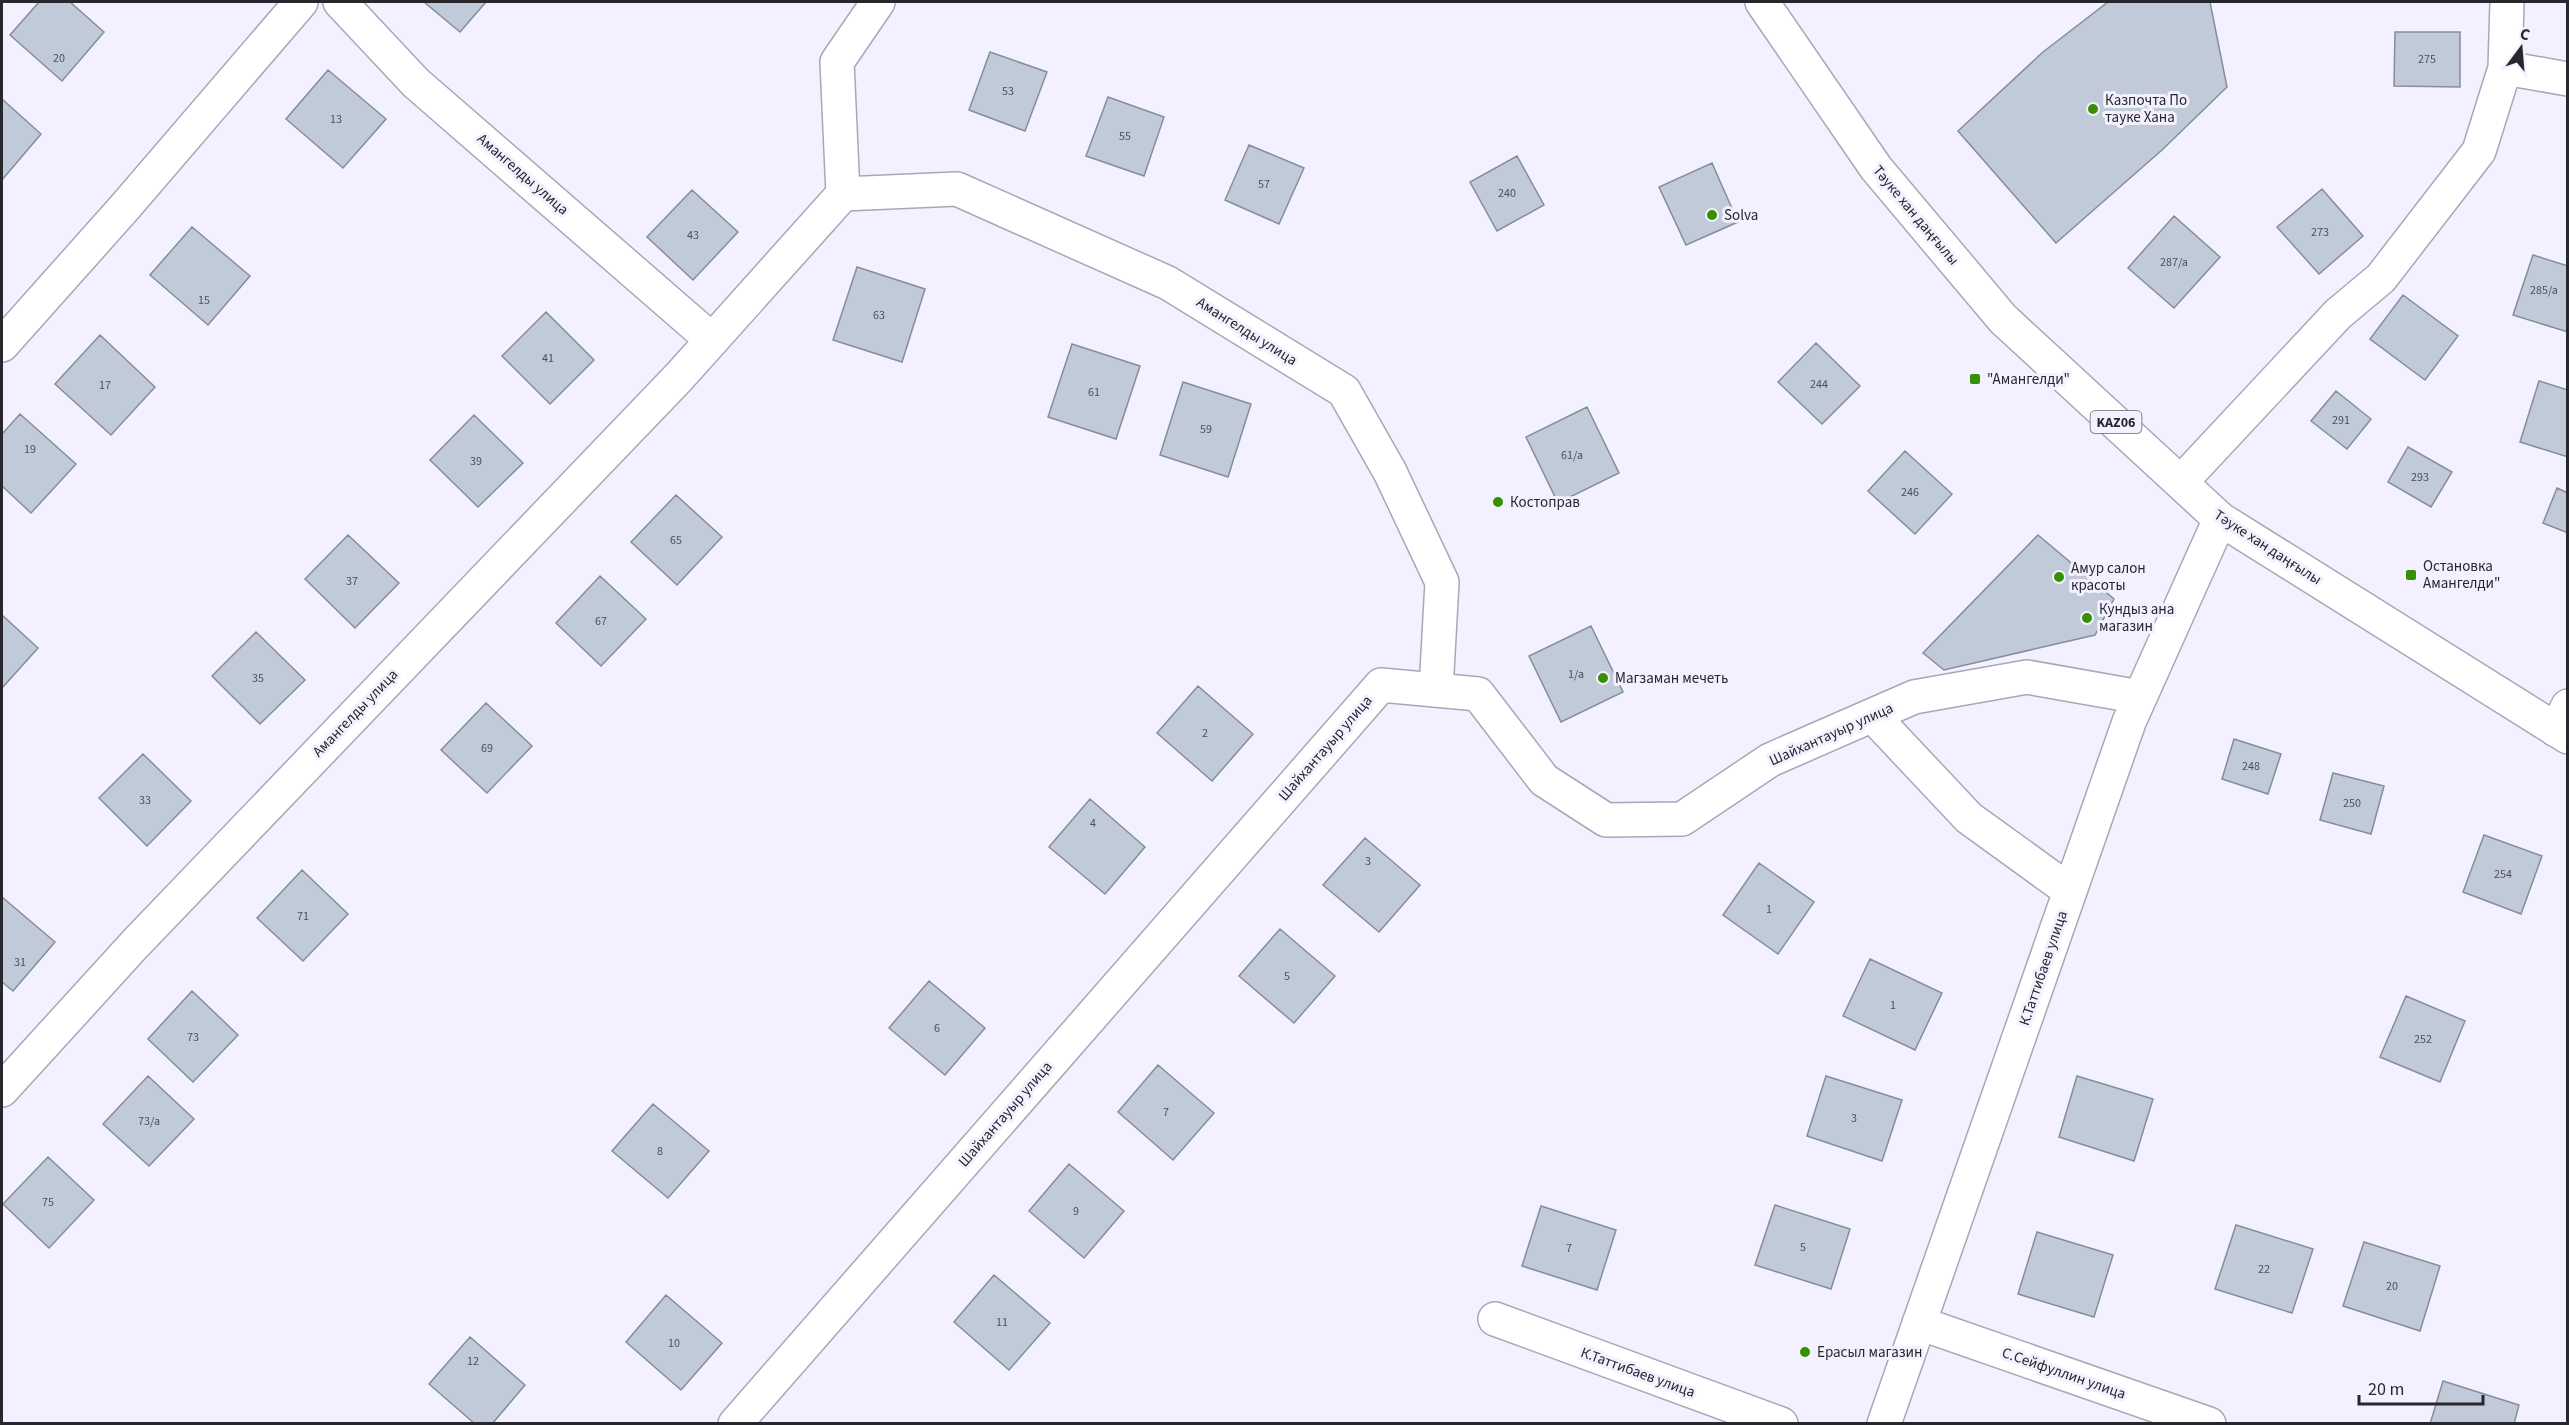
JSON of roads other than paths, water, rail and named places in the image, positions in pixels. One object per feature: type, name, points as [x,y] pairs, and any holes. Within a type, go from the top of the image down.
[{"type":"street","points":[[2,345],[125,207],[301,2]]},
{"type":"street","name":"Амангелды улица","points":[[340,2],[416,83],[712,340]]},
{"type":"street","points":[[843,194],[837,62],[878,2]]},
{"type":"street","name":"Тәуке хан даңғылы","points":[[1762,2],[1876,168],[2003,319],[2220,519],[2564,724]]},
{"type":"street","points":[[2181,482],[2338,314],[2381,278],[2416,236],[2479,151],[2505,68],[2507,2]]},
{"type":"street","points":[[2505,68],[2568,79]]},
{"type":"street","name":"Амангелды улица","points":[[2,1090],[152,927],[712,340],[843,194],[957,189],[1168,283],[1344,391],[1389,472],[1442,582],[1436,690]]},
{"type":"street","name":"К.Таттибаев улица","points":[[1884,1424],[2140,697],[2220,519]]},
{"type":"street","name":"Шайхантауыр улица","points":[[735,1424],[1381,685],[1478,694],[1544,780],[1606,820],[1682,819],[1770,760],[1914,697],[2027,677],[2140,697]]},
{"type":"street","points":[[1873,716],[1969,818],[2070,891]]},
{"type":"street","name":"К.Таттибаев улица","points":[[1495,1319],[1782,1424]]},
{"type":"street","name":"С.Сейфуллин улица","points":[[1919,1323],[2209,1424]]},
{"type":"place","name":"Казпочта По тауке Хана","points":[[2093,109]]},
{"type":"place","name":"Solva","points":[[1712,215]]},
{"type":"place","name":"\"Амангелди\"","points":[[1975,379]]},
{"type":"place","name":"Костоправ","points":[[1498,502]]},
{"type":"place","name":"Остановка Амангелди\"","points":[[2411,575]]},
{"type":"place","name":"Амур салон красоты","points":[[2059,577]]},
{"type":"place","name":"Кундыз ана магазин","points":[[2087,618]]},
{"type":"place","name":"Магзаман мечеть","points":[[1603,678]]},
{"type":"place","name":"Ерасыл магазин","points":[[1805,1352]]}]
